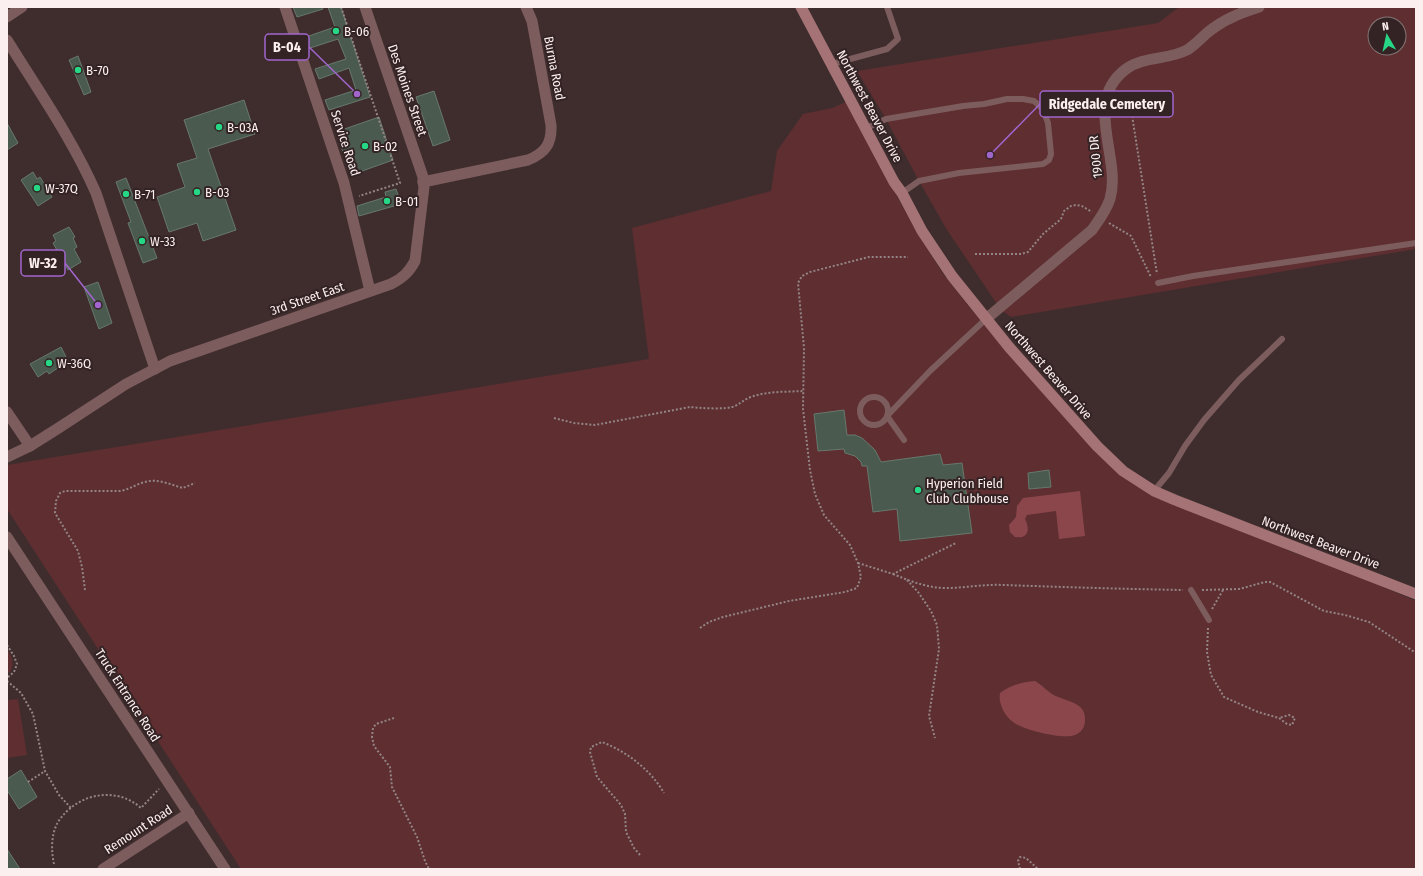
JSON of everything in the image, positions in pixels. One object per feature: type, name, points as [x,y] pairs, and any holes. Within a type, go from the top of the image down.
[{"type":"main road","name":"Northwest Beaver Drive","points":[[801,7],[894,182],[902,193],[922,231],[952,276],[986,319],[1097,446],[1123,471],[1154,491],[1416,594]]},
{"type":"street","points":[[7,17],[22,7]]},
{"type":"street","name":"Service Road","points":[[285,7],[336,156],[349,199],[370,291]]},
{"type":"street","name":"Des Moines Street","points":[[366,7],[418,162],[423,182]]},
{"type":"street","name":"Burma Road","points":[[423,182],[528,160],[539,155],[547,146],[551,136],[551,125],[532,21],[526,7]]},
{"type":"street","name":"1900 DR","points":[[986,319],[1092,230],[1104,214],[1110,198],[1112,179],[1104,115],[1106,98],[1115,80],[1126,69],[1141,61],[1172,55],[1187,49],[1215,26],[1231,17],[1259,7]]},
{"type":"street","points":[[7,40],[87,171],[155,369]]},
{"type":"street","name":"3rd Street East","points":[[7,457],[30,446],[57,430],[126,384],[170,361],[402,279],[410,271],[415,261],[424,187],[423,182]]},
{"type":"street","points":[[7,412],[30,446]]},
{"type":"street","name":"Truck Entrance Road","points":[[7,537],[225,869]]},
{"type":"street","name":"Remount Road","points":[[103,869],[189,813]]},
{"type":"lane","points":[[832,64],[887,49],[898,38],[887,7]]},
{"type":"lane","points":[[866,128],[886,118],[984,104],[1008,99],[1024,99],[1034,101],[1043,109],[1048,123],[1051,154],[1049,160],[1043,164],[960,173],[919,181],[902,193]]},
{"type":"lane","points":[[1158,283],[1201,275],[1416,243]]},
{"type":"lane","points":[[904,440],[887,416],[887,406],[884,401],[878,397],[872,397],[866,399],[860,406],[859,412],[862,418],[869,424],[878,424],[884,421],[887,416],[930,371],[986,319]]},
{"type":"lane","points":[[1154,491],[1169,473],[1185,446],[1204,420],[1239,380],[1282,339]]},
{"type":"lane","points":[[1191,590],[1209,620]]},
{"type":"path","points":[[342,7],[400,183],[349,199]]},
{"type":"path","points":[[1145,97],[1132,102],[1131,109],[1158,283]]},
{"type":"path","points":[[700,628],[709,622],[723,617],[789,601],[845,592],[857,588],[861,577],[858,563],[850,545],[824,515],[815,494],[810,470],[803,409],[804,348],[798,283],[802,276],[869,257],[908,256]]},
{"type":"path","points":[[554,418],[574,423],[595,425],[690,407],[729,408],[735,407],[742,400],[751,396],[766,393],[803,391]]},
{"type":"path","points":[[85,590],[84,577],[78,551],[56,513],[56,501],[60,493],[64,491],[121,491],[146,481],[160,481],[183,488],[195,483]]},
{"type":"path","points":[[893,574],[956,543]]},
{"type":"path","points":[[858,563],[893,574],[917,584],[944,588],[997,584],[1081,588],[1223,590],[1239,589],[1270,582],[1324,611],[1369,622],[1416,653]]},
{"type":"path","points":[[906,579],[918,592],[931,611],[937,625],[939,649],[929,716],[935,738]]},
{"type":"path","points":[[1223,590],[1213,607],[1209,620],[1207,652],[1211,675],[1224,697],[1258,712],[1280,718],[1287,724],[1292,725],[1294,718],[1289,715],[1280,718]]},
{"type":"path","points":[[7,645],[17,664],[14,672],[7,678]]},
{"type":"path","points":[[7,682],[21,693],[33,714],[45,771],[59,795],[70,808]]},
{"type":"path","points":[[394,718],[376,724],[372,728],[374,746],[390,767],[394,791],[416,837],[424,861],[429,869]]},
{"type":"path","points":[[640,855],[634,848],[626,832],[625,814],[621,805],[597,777],[590,752],[591,747],[602,742],[623,752],[643,766],[660,785],[664,792]]},
{"type":"path","points":[[28,782],[45,771]]},
{"type":"path","points":[[54,864],[52,849],[55,830],[58,823],[70,808],[84,800],[104,794],[126,799],[141,808],[159,789]]},
{"type":"path","points":[[1020,869],[1018,861],[1020,857],[1026,858],[1038,869]]},
{"type":"shaded area","points":[[1179,7],[1416,7],[1416,249],[1011,317],[1001,310],[947,230],[886,119],[857,71],[1158,23]]},
{"type":"shaded area","points":[[846,102],[917,233],[944,275],[971,309],[1108,464],[1289,551],[1355,575],[1416,601],[1416,869],[241,869],[7,509],[7,465],[649,359],[632,228],[771,191],[777,151],[803,114],[832,108]]},
{"type":"shaded area","points":[[1080,491],[1085,536],[1059,539],[1056,511],[1027,515],[1025,519],[1028,526],[1026,535],[1015,537],[1010,532],[1009,525],[1016,517],[1017,506],[1023,498]]},
{"type":"shaded area","points":[[7,649],[13,663],[12,669],[7,673]]},
{"type":"shaded area","points":[[1035,681],[1052,694],[1076,704],[1082,709],[1085,715],[1085,723],[1079,733],[1070,736],[1062,736],[1034,731],[1018,725],[1007,716],[1001,705],[1000,693],[1017,684]]},
{"type":"shaded area","points":[[18,699],[27,755],[7,758],[7,700]]},
{"type":"building","points":[[293,7],[322,7],[323,9],[297,17]]},
{"type":"building","points":[[328,7],[341,7],[370,97],[329,110],[325,100],[356,90],[349,68],[319,79],[315,69],[346,59],[338,39],[307,49],[303,38],[335,27]]},
{"type":"building","name":"B-70","points":[[78,56],[91,92],[84,95],[69,60]]},
{"type":"building","points":[[434,91],[450,140],[433,146],[416,97]]},
{"type":"building","name":"B-03","points":[[244,100],[255,134],[208,149],[236,230],[203,241],[197,223],[169,232],[157,197],[185,187],[177,164],[197,158],[184,120]]},
{"type":"building","name":"B-02","points":[[379,117],[393,160],[351,175],[336,132]]},
{"type":"building","points":[[7,123],[18,143],[7,150]]},
{"type":"building","name":"W-37Q","points":[[33,172],[37,179],[40,177],[52,197],[38,206],[21,180]]},
{"type":"building","points":[[126,178],[157,258],[143,263],[128,223],[131,222],[116,182]]},
{"type":"building","name":"B-01","points":[[396,189],[401,204],[359,216],[357,206],[386,197],[385,192]]},
{"type":"building","points":[[69,227],[75,237],[73,238],[77,247],[74,249],[81,262],[68,270],[53,243],[56,241],[53,235]]},
{"type":"building","points":[[98,282],[112,323],[99,329],[84,287]]},
{"type":"building","name":"W-36Q","points":[[61,347],[68,361],[49,374],[47,371],[38,377],[30,364]]},
{"type":"building","name":"Hyperion Field Club Clubhouse","points":[[844,410],[847,435],[855,435],[862,438],[875,450],[881,462],[940,454],[943,465],[962,463],[972,533],[900,541],[897,509],[873,512],[867,466],[862,466],[861,462],[855,456],[845,453],[844,449],[818,451],[814,414]]},
{"type":"building","points":[[1049,470],[1051,487],[1029,489],[1028,473]]},
{"type":"building","points":[[21,770],[37,797],[19,809],[7,790],[7,779]]},
{"type":"building","points":[[7,849],[20,869],[7,869]]},
{"type":"place","name":"B-06","points":[[336,31]]},
{"type":"place","name":"B-70","points":[[78,70]]},
{"type":"place","name":"B-04","points":[[357,94]]},
{"type":"place","name":"B-03A","points":[[219,127]]},
{"type":"place","name":"B-02","points":[[365,146]]},
{"type":"place","name":"Ridgedale Cemetery","points":[[990,155]]},
{"type":"place","name":"W-37Q","points":[[37,188]]},
{"type":"place","name":"B-03","points":[[197,192]]},
{"type":"place","name":"B-71","points":[[126,194]]},
{"type":"place","name":"B-01","points":[[387,201]]},
{"type":"place","name":"W-33","points":[[142,241]]},
{"type":"place","name":"W-32","points":[[98,305]]},
{"type":"place","name":"W-36Q","points":[[49,363]]},
{"type":"place","name":"Hyperion Field Club Clubhouse","points":[[918,490]]}]
